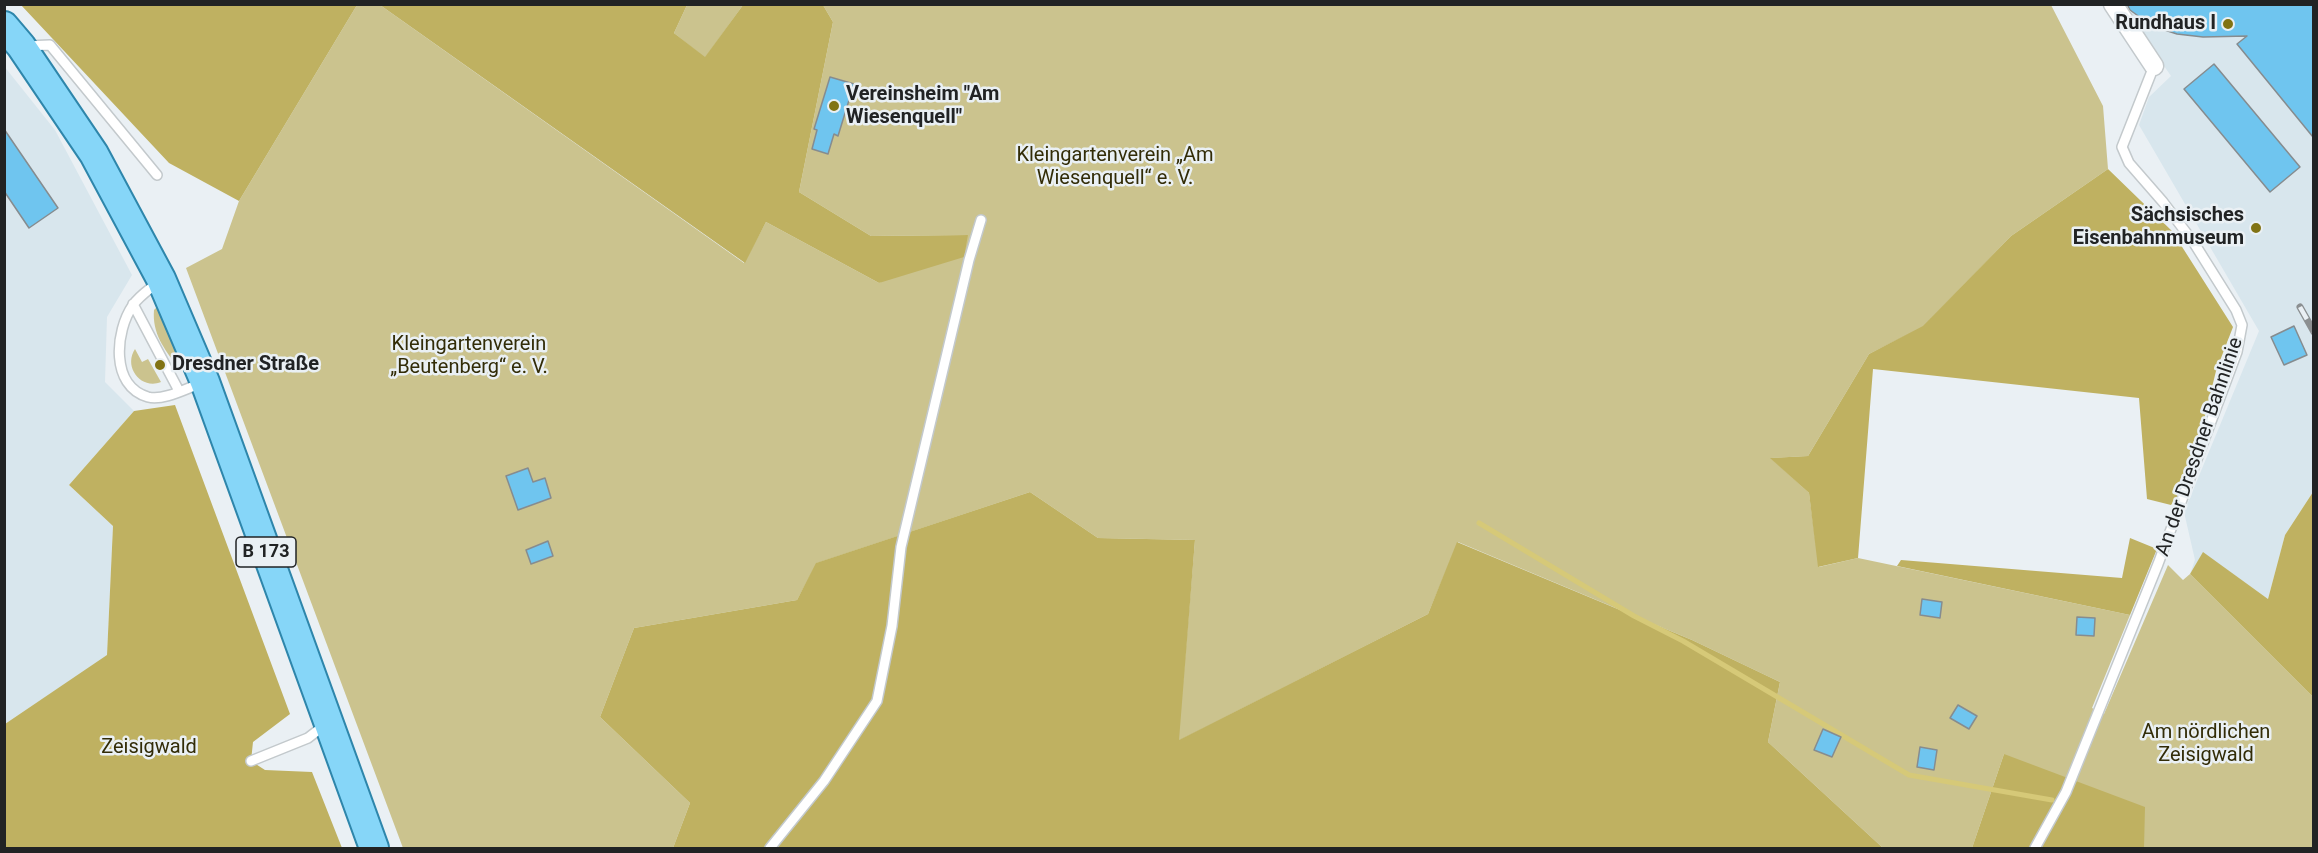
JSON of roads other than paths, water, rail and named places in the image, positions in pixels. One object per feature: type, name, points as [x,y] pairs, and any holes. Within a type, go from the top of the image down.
[{"type":"main road","name":"B 173","points":[[13,36],[94,154],[161,279],[192,386],[328,723],[374,849]]},
{"type":"street","name":"An der Dresdner Bahnlinie","points":[[2113,4],[2154,66]]},
{"type":"lane","points":[[13,36],[50,45],[157,175]]},
{"type":"lane","name":"An der Dresdner Bahnlinie","points":[[2035,849],[2066,792],[2158,564],[2237,352],[2242,325],[2236,310],[2194,243],[2130,163],[2122,147],[2154,66]]},
{"type":"lane","points":[[770,849],[824,780],[877,701],[892,626],[901,547],[969,260],[981,220]]},
{"type":"lane","points":[[133,304],[192,386],[166,396],[149,397],[130,386],[120,366],[118,347],[133,304],[161,279]]},
{"type":"lane","points":[[251,761],[308,738],[328,723]]},
{"type":"waterway","points":[[1479,523],[1634,616],[1683,641],[1909,775],[2052,800]]},
{"type":"railway","points":[[2300,307],[2314,332]]},
{"type":"place","name":"Rundhaus I","points":[[2228,24]]},
{"type":"place","name":"Vereinsheim \"Am Wiesenquell\"","points":[[834,106]]},
{"type":"place","name":"Sächsisches Eisenbahnmuseum","points":[[2256,228]]},
{"type":"place","name":"Dresdner Straße","points":[[160,365]]},
{"type":"park label","name":"Kleingartenverein „Am Wiesenquell“ e. V.","points":[[1115,168]]},
{"type":"park label","name":"Kleingartenverein „Beutenberg“ e. V.","points":[[469,356]]},
{"type":"park label","name":"Am nördlichen Zeisigwald","points":[[2206,744]]},
{"type":"park label","name":"Zeisigwald","points":[[149,748]]}]
